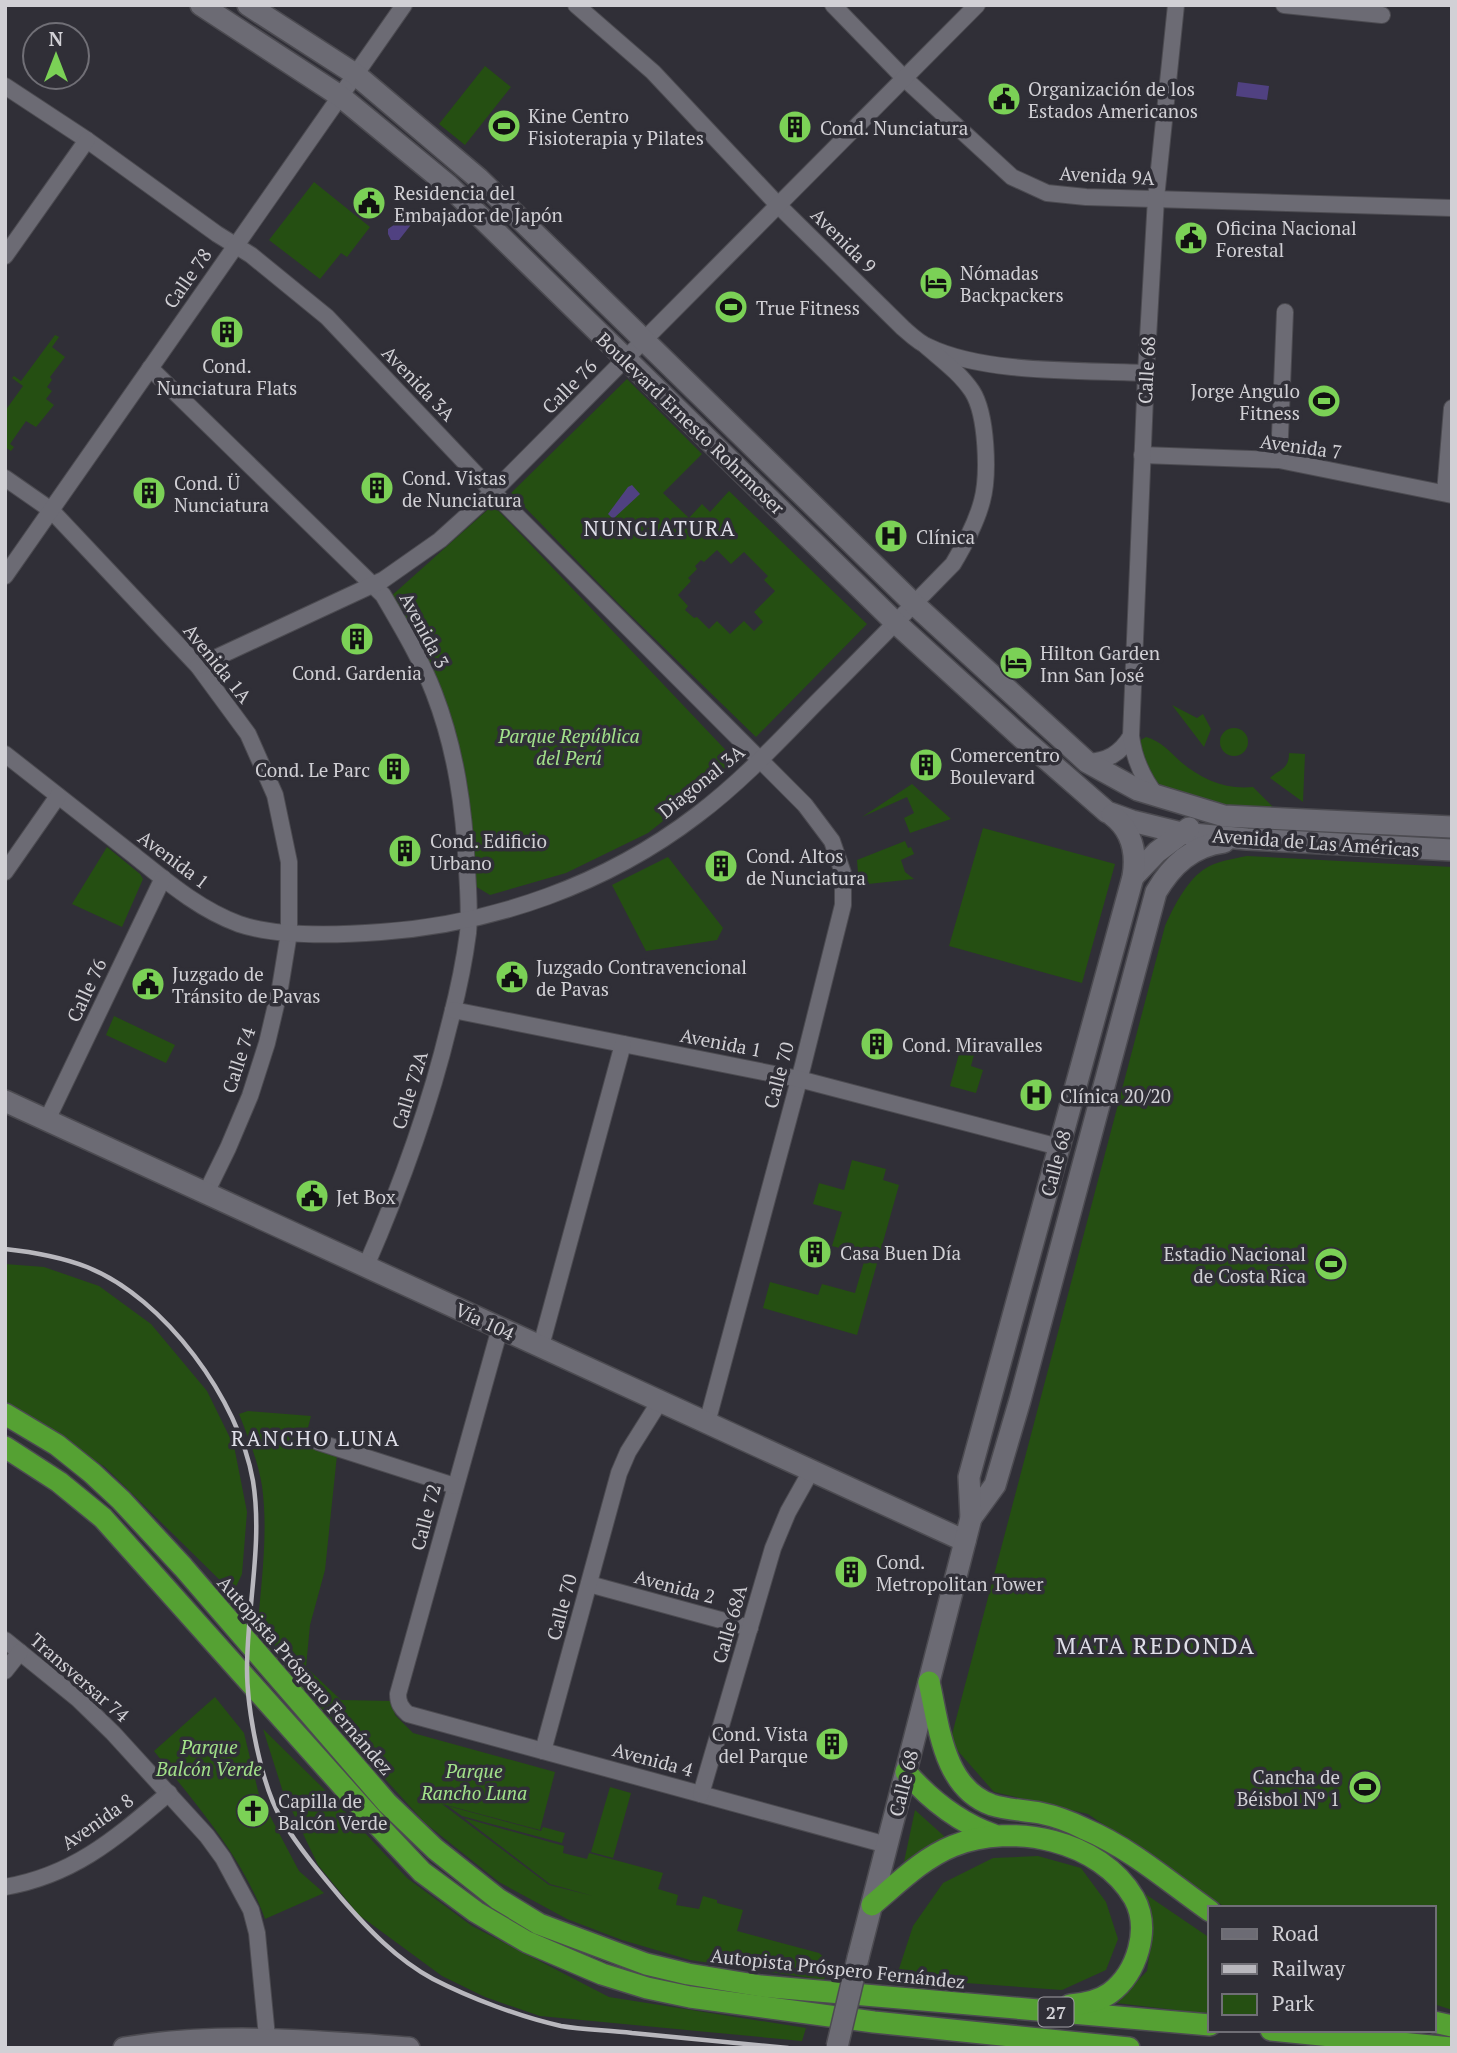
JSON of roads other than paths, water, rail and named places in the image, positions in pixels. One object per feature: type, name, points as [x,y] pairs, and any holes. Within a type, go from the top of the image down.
[{"type":"highway","name":"Autopista Próspero Fernández","points":[[5,1414],[57,1445],[121,1500],[183,1567],[387,1803],[435,1849],[498,1899],[539,1924],[646,1964],[688,1975],[761,1986],[1208,2025]]},
{"type":"highway","name":"27","points":[[5,1447],[59,1482],[103,1518],[422,1872],[476,1912],[527,1942],[602,1974],[690,1997],[874,2022],[1129,2048]]},
{"type":"highway","points":[[929,1682],[948,1759],[959,1780],[975,1796],[991,1804],[1075,1824],[1108,1839],[1144,1861],[1208,1909]]},
{"type":"highway","points":[[906,1772],[930,1798],[958,1819],[1000,1836]]},
{"type":"highway","points":[[872,1905],[930,1857],[976,1838],[1028,1837],[1058,1843],[1090,1855],[1118,1877],[1135,1900],[1141,1923],[1140,1943],[1134,1964],[1123,1982],[1108,1995],[1073,2005],[972,2004]]},
{"type":"highway","points":[[1292,2032],[1451,2048]]},
{"type":"main road","name":"Boulevard Ernesto Rohrmoser","points":[[201,5],[340,96],[448,185],[896,623],[1107,812],[1181,833]]},
{"type":"main road","name":"Boulevard Ernesto Rohrmoser","points":[[248,5],[355,74],[479,178],[915,604],[1087,762],[1123,784],[1158,798],[1224,816]]},
{"type":"main road","name":"Calle 68","points":[[837,2047],[971,1518],[969,1477],[1133,877],[1135,852],[1132,840],[1118,819],[1107,812]]},
{"type":"main road","name":"Avenida de Las Américas","points":[[1224,816],[1452,827]]},
{"type":"main road","points":[[1133,877],[1181,833],[1200,823],[1224,816]]},
{"type":"main road","name":"Avenida de Las Américas","points":[[1181,833],[1452,850]]},
{"type":"main road","name":"Calle 68","points":[[971,1518],[995,1485],[1156,892],[1167,873],[1185,856],[1209,844],[1247,839]]},
{"type":"main road","name":"Vía 104","points":[[5,1101],[965,1541]]},
{"type":"main road","points":[[124,2048],[208,2038],[267,2037],[410,2048]]},
{"type":"street","name":"Calle 78","points":[[5,576],[404,5]]},
{"type":"street","name":"Avenida 9","points":[[576,5],[653,72],[778,205],[903,328],[926,346],[948,355],[983,363],[1146,373]]},
{"type":"street","name":"Avenida 9A","points":[[833,5],[904,78],[1012,177],[1047,193],[1086,197],[1452,208]]},
{"type":"street","name":"Calle 76","points":[[198,666],[374,585],[440,540],[493,492],[977,5]]},
{"type":"street","name":"Calle 68","points":[[1158,798],[1142,775],[1130,736],[1156,198],[1176,5]]},
{"type":"street","points":[[1284,5],[1382,15]]},
{"type":"street","name":"Avenida 3A","points":[[5,86],[87,139],[251,255],[327,317],[493,492],[760,761]]},
{"type":"street","points":[[5,256],[87,139]]},
{"type":"street","points":[[1279,460],[1284,312]]},
{"type":"street","points":[[915,604],[953,565],[970,536],[983,499],[985,461],[983,426],[973,393],[956,372],[926,346]]},
{"type":"street","name":"Avenida 3","points":[[150,368],[383,594],[433,691],[447,732],[461,793],[468,920]]},
{"type":"street","points":[[1448,494],[1452,408]]},
{"type":"street","name":"Avenida 7","points":[[1142,455],[1279,460],[1448,494]]},
{"type":"street","name":"Avenida 1A","points":[[5,478],[51,510],[198,666],[248,734],[275,795],[289,862],[289,933]]},
{"type":"street","name":"Diagonal 3A","points":[[468,920],[542,899],[610,870],[656,844],[697,815],[760,761],[915,604]]},
{"type":"street","points":[[1087,762],[1108,759],[1125,745],[1130,736]]},
{"type":"street","name":"Avenida 1","points":[[5,754],[195,903],[241,925],[289,933],[347,934],[406,930],[468,920]]},
{"type":"street","name":"Calle 70","points":[[707,1423],[843,905],[843,873],[832,841],[805,805],[760,761]]},
{"type":"street","points":[[5,872],[58,796]]},
{"type":"street","name":"Calle 76","points":[[47,1120],[163,878]]},
{"type":"street","name":"Calle 72A","points":[[366,1266],[416,1142],[440,1063],[453,1010],[468,920]]},
{"type":"street","name":"Calle 74","points":[[206,1193],[250,1096],[280,988],[289,933]]},
{"type":"street","name":"Avenida 1","points":[[453,1010],[799,1079],[1059,1147]]},
{"type":"street","points":[[541,1346],[623,1044]]},
{"type":"street","name":"Calle 72","points":[[408,1714],[401,1706],[398,1694],[500,1328]]},
{"type":"street","name":"Calle 70","points":[[543,1751],[619,1473],[628,1452],[660,1401]]},
{"type":"street","points":[[318,1442],[456,1486]]},
{"type":"street","name":"Calle 68A","points":[[701,1794],[780,1528],[811,1471]]},
{"type":"street","name":"Avenida 2","points":[[589,1584],[750,1628]]},
{"type":"street","name":"Transversar 74","points":[[5,1640],[78,1699],[113,1733],[207,1836],[223,1858],[251,1910],[261,1959],[267,2037]]},
{"type":"street","points":[[5,1671],[20,1652]]},
{"type":"street","name":"Avenida 4","points":[[408,1714],[887,1845]]},
{"type":"street","name":"Avenida 8","points":[[5,1887],[55,1873],[87,1858],[169,1793]]},
{"type":"railway","points":[[5,1249],[67,1260],[116,1282],[144,1302],[170,1327],[194,1355],[215,1386],[245,1450],[256,1504],[247,1669],[253,1725],[262,1768],[282,1820],[325,1879],[372,1932],[395,1953],[433,1979],[529,2018],[561,2026],[788,2048]]},
{"type":"place","name":"Organización de los Estados Americanos","points":[[1004,99]]},
{"type":"place","name":"Kine Centro Fisioterapia y Pilates","points":[[504,126]]},
{"type":"place","name":"Cond. Nunciatura","points":[[795,127]]},
{"type":"place","name":"Residencia del Embajador de Japón","points":[[369,203]]},
{"type":"place","name":"Oficina Nacional Forestal","points":[[1191,238]]},
{"type":"place","name":"Nómadas Backpackers","points":[[936,283]]},
{"type":"place","name":"True Fitness","points":[[731,307]]},
{"type":"place","name":"Cond. Nunciatura Flats","points":[[227,332]]},
{"type":"place","name":"Jorge Angulo Fitness","points":[[1324,401]]},
{"type":"place","name":"Cond. Vistas de Nunciatura","points":[[377,488]]},
{"type":"place","name":"Cond. Ü Nunciatura","points":[[149,493]]},
{"type":"place","name":"Clínica","points":[[891,536]]},
{"type":"place","name":"Cond. Gardenia","points":[[357,639]]},
{"type":"place","name":"Hilton Garden Inn San José","points":[[1016,663]]},
{"type":"place","name":"Comercentro Boulevard","points":[[926,765]]},
{"type":"place","name":"Cond. Le Parc","points":[[394,769]]},
{"type":"place","name":"Cond. Edificio Urbano","points":[[405,851]]},
{"type":"place","name":"Cond. Altos de Nunciatura","points":[[721,866]]},
{"type":"place","name":"Juzgado Contravencional de Pavas","points":[[512,977]]},
{"type":"place","name":"Juzgado de Tránsito de Pavas","points":[[148,984]]},
{"type":"place","name":"Cond. Miravalles","points":[[877,1044]]},
{"type":"place","name":"Clínica 20/20","points":[[1036,1095]]},
{"type":"place","name":"Jet Box","points":[[312,1196]]},
{"type":"place","name":"Casa Buen Día","points":[[815,1252]]},
{"type":"place","name":"Estadio Nacional de Costa Rica","points":[[1331,1264]]},
{"type":"place","name":"Cond. Metropolitan Tower","points":[[851,1572]]},
{"type":"place","name":"Cond. Vista del Parque","points":[[832,1744]]},
{"type":"place","name":"Cancha de Béisbol Nº 1","points":[[1365,1787]]},
{"type":"place","name":"Capilla de Balcón Verde","points":[[253,1811]]},
{"type":"district","name":"NUNCIATURA","points":[[660,528]]},
{"type":"district","name":"RANCHO LUNA","points":[[316,1438]]},
{"type":"district","name":"MATA REDONDA","points":[[1156,1645]]},
{"type":"park label","name":"Parque República del Perú","points":[[569,746]]},
{"type":"park label","name":"Parque Balcón Verde","points":[[209,1757]]},
{"type":"park label","name":"Parque Rancho Luna","points":[[474,1781]]}]
